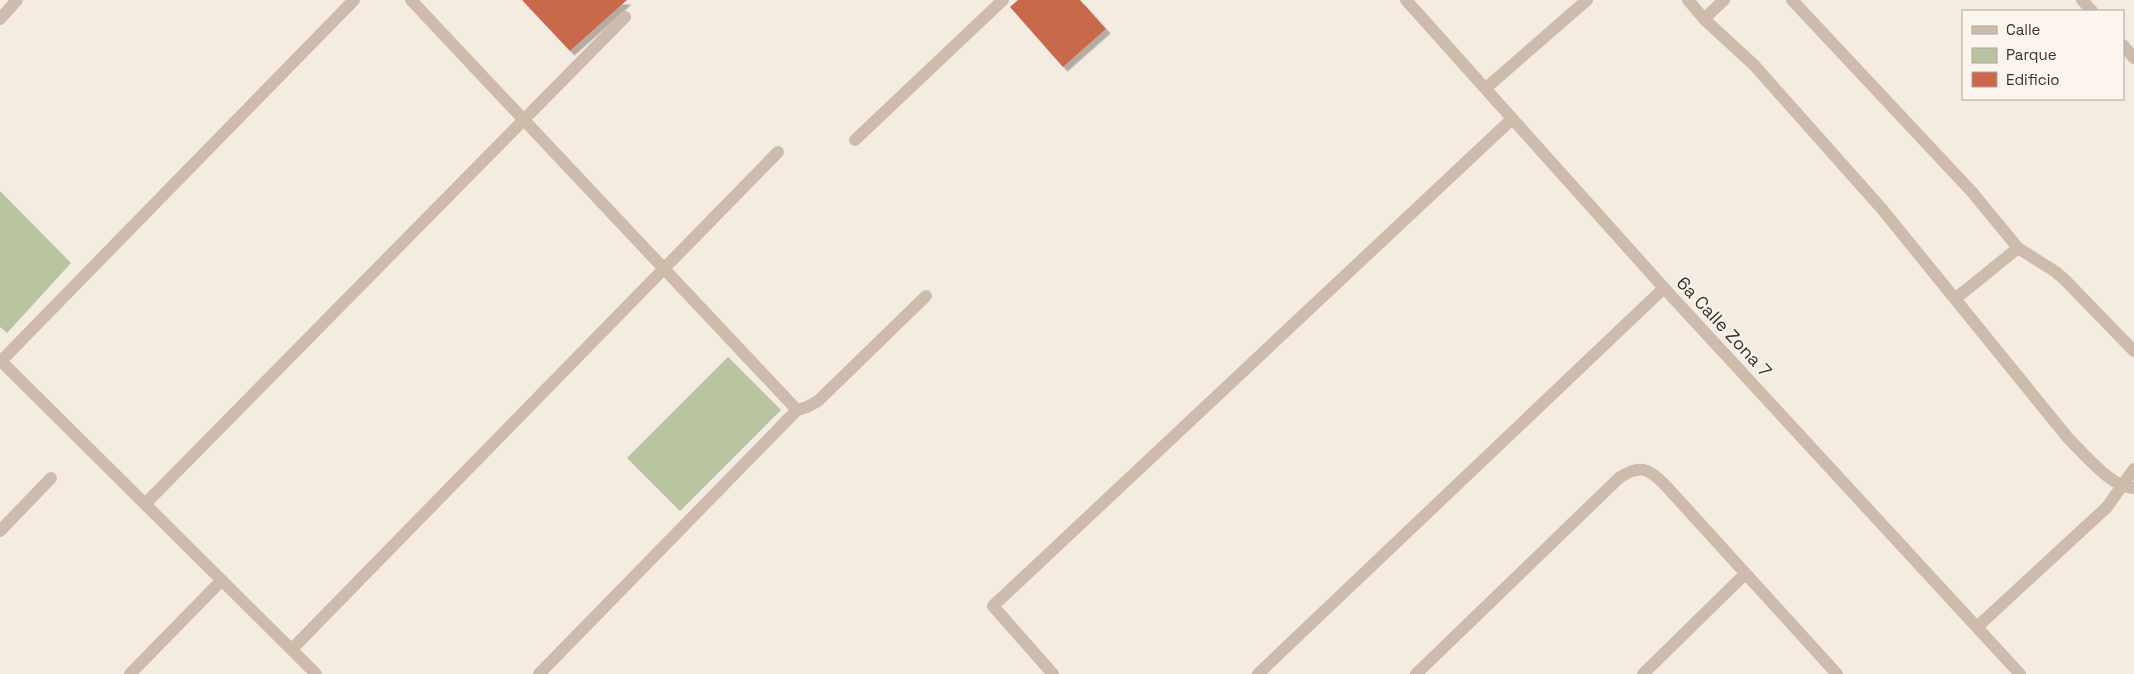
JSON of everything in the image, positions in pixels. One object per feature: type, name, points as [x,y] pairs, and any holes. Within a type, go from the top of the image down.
[{"type":"street","points":[[0,19],[17,0]]},
{"type":"street","points":[[316,674],[0,360],[354,0]]},
{"type":"street","points":[[411,0],[797,410]]},
{"type":"street","points":[[855,140],[1003,0]]},
{"type":"street","name":"6a Calle Zona 7","points":[[1406,0],[1664,288],[2020,674]]},
{"type":"street","points":[[1486,88],[1587,0]]},
{"type":"street","points":[[1688,0],[1704,19],[1732,44],[1767,80],[1882,209],[2068,438],[2095,466],[2128,487]]},
{"type":"street","points":[[1704,19],[1724,0]]},
{"type":"street","points":[[1792,0],[1972,192],[2018,248],[2056,272],[2134,351]]},
{"type":"street","points":[[2082,0],[2091,10]]},
{"type":"street","points":[[145,504],[625,17]]},
{"type":"street","points":[[2124,46],[2134,58]]},
{"type":"street","points":[[1053,674],[993,606],[1512,119]]},
{"type":"street","points":[[292,650],[778,152]]},
{"type":"street","points":[[1955,299],[2018,248]]},
{"type":"street","points":[[1258,674],[1664,288]]},
{"type":"street","points":[[539,674],[683,529],[797,410],[807,408],[818,401],[926,296]]},
{"type":"street","points":[[1416,674],[1619,478],[1629,471],[1638,469],[1648,470],[1657,476],[1837,674]]},
{"type":"street","points":[[1977,627],[2128,487],[2134,469]]},
{"type":"street","points":[[1,529],[51,478]]},
{"type":"street","points":[[1643,674],[1745,574]]},
{"type":"street","points":[[130,674],[222,580]]},
{"type":"green space","points":[[0,191],[71,263],[7,333],[0,327]]},
{"type":"green space","points":[[728,357],[781,410],[680,511],[627,458]]},
{"type":"building","points":[[522,0],[627,0],[570,51]]},
{"type":"building","points":[[1018,0],[1080,0],[1106,29],[1063,67],[1010,7]]}]
